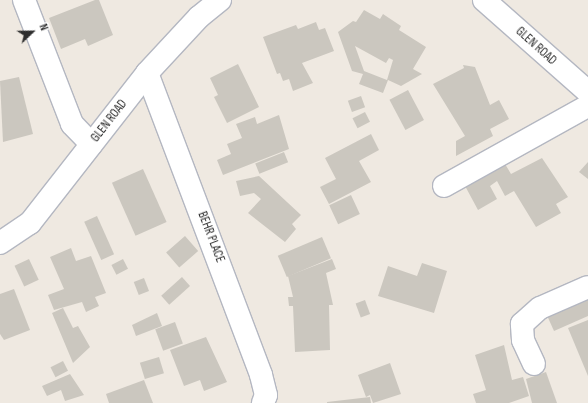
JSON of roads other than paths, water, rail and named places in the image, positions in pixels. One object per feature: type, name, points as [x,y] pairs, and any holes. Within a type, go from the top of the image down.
[{"type":"street","points":[[24,0],[72,124],[91,144]]},
{"type":"street","name":"GLEN ROAD","points":[[0,243],[30,224],[148,73],[196,8],[220,0]]},
{"type":"street","name":"GLEN ROAD","points":[[484,0],[588,92]]},
{"type":"street","name":"BEHR PLACE","points":[[148,73],[261,375],[266,395],[263,403]]},
{"type":"street","points":[[444,186],[588,106]]},
{"type":"street","points":[[534,364],[523,340],[522,324],[540,308],[588,287]]}]
